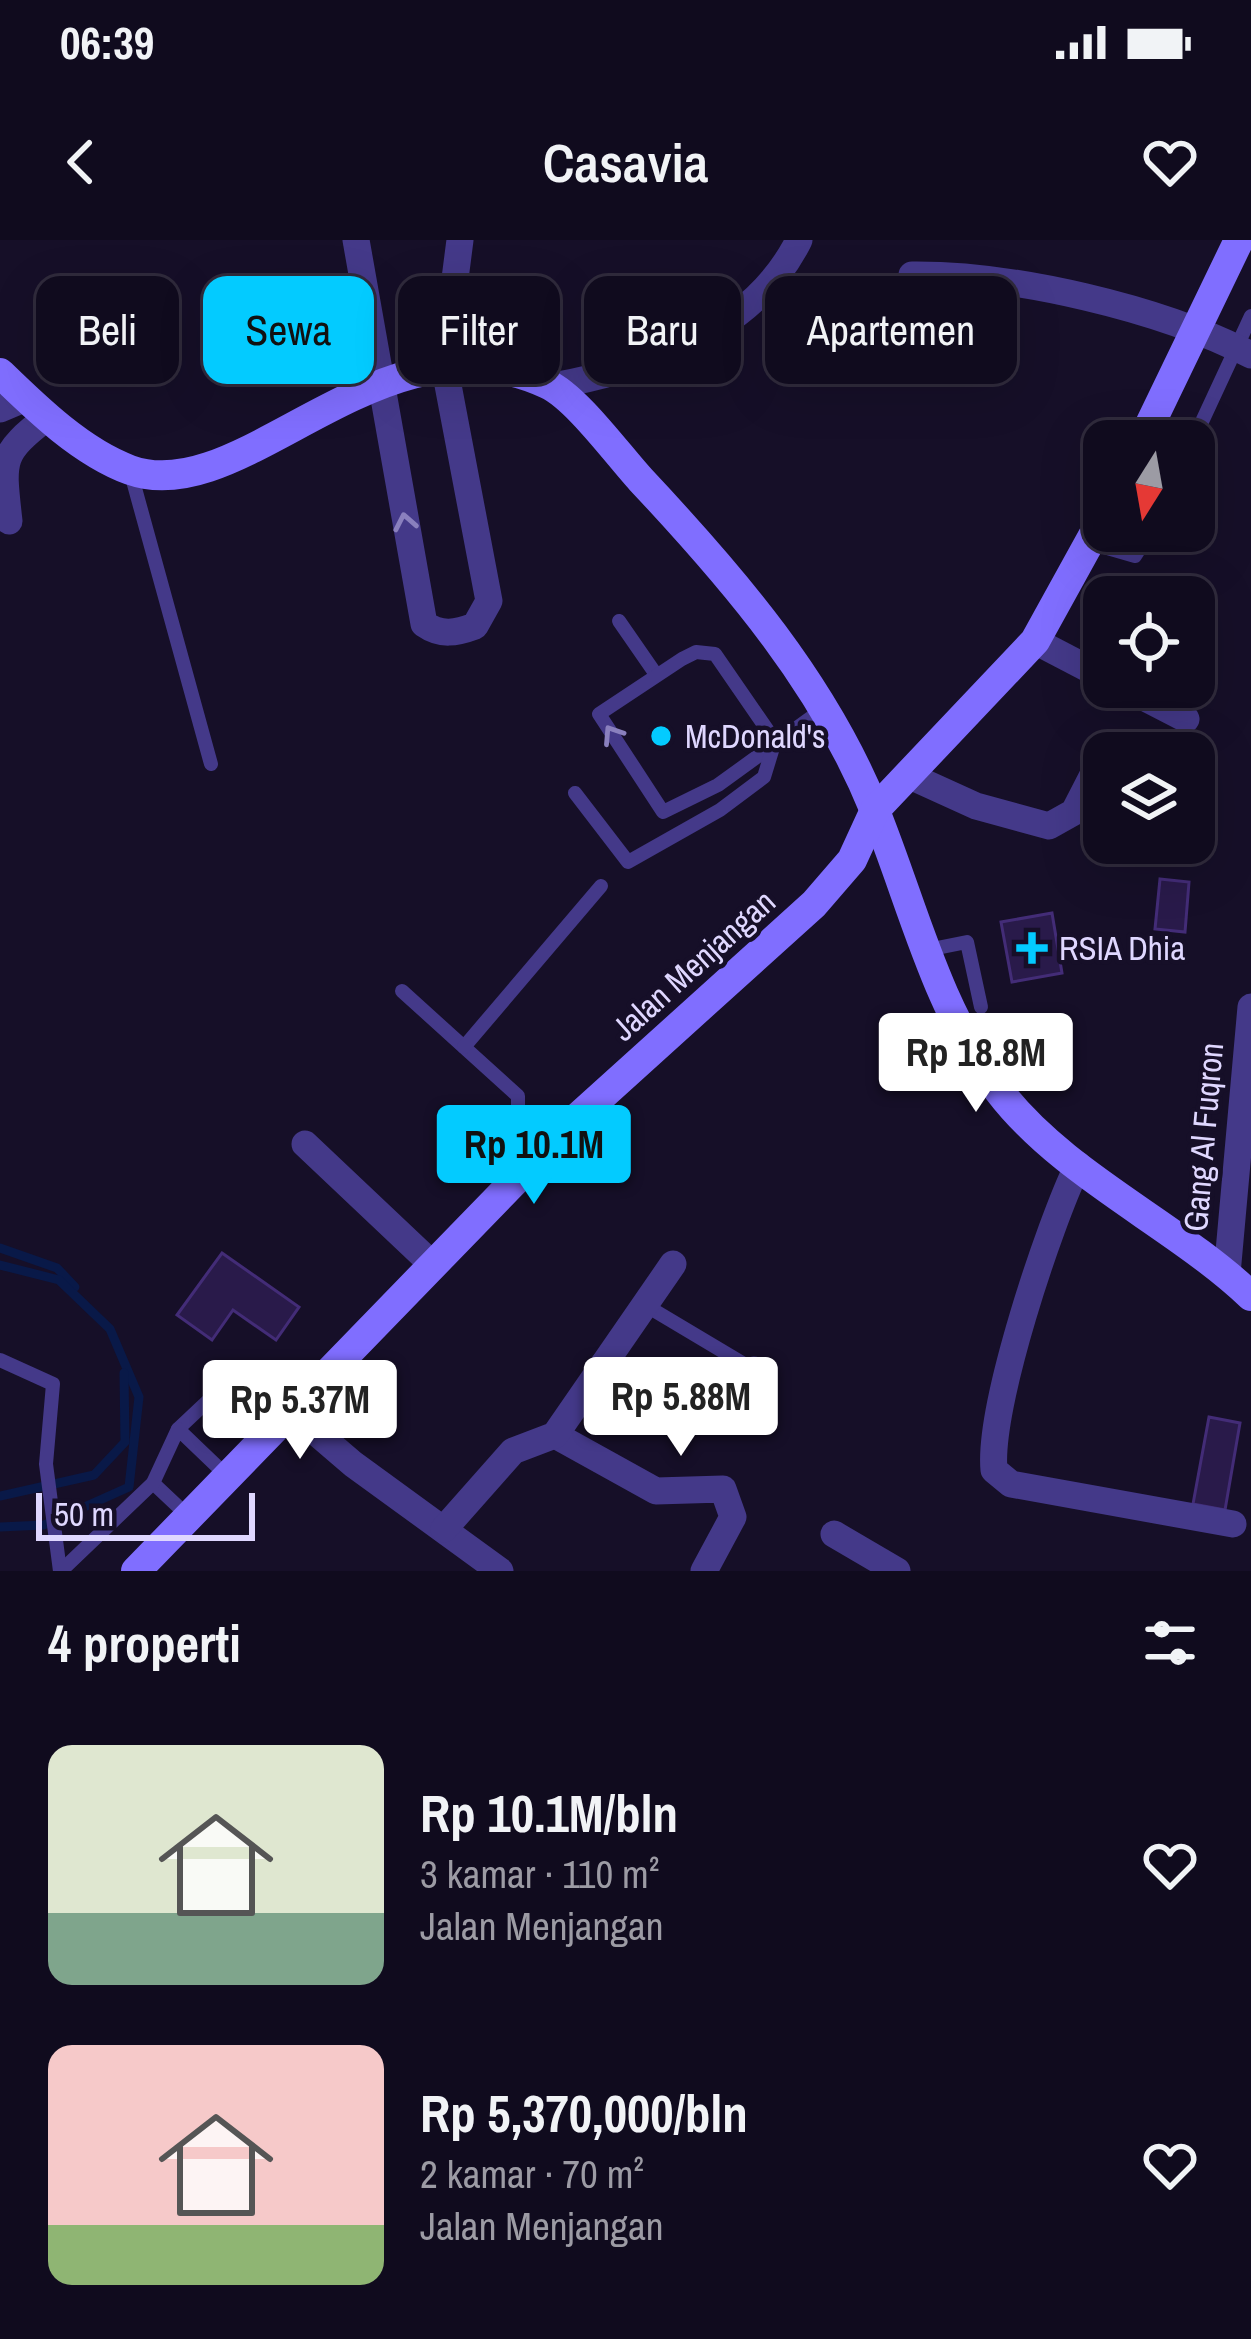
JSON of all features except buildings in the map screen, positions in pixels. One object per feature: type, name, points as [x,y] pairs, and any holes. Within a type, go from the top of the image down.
[{"type":"main road","points":[[1153,420],[1238,240]]},
{"type":"main road","points":[[0,373],[24,409],[130,470],[166,474],[210,465],[398,378]]},
{"type":"main road","points":[[548,384],[738,584],[824,709],[875,810],[946,1007],[1001,1094],[1078,1165],[1251,1296]]},
{"type":"main road","name":"Jalan Menjangan","points":[[136,1571],[518,1175],[814,904],[852,860],[875,810],[1035,641],[1085,552]]},
{"type":"street","points":[[356,240],[424,624],[434,632],[456,633],[476,626],[489,601],[448,384]]},
{"type":"street","points":[[455,276],[460,240]]},
{"type":"street","points":[[553,386],[636,368],[702,338],[757,293],[799,240]]},
{"type":"street","points":[[912,275],[970,274],[1074,293],[1244,351]]},
{"type":"street","points":[[9,521],[2,459],[24,409]]},
{"type":"street","points":[[1035,641],[1083,666]]},
{"type":"street","points":[[1165,708],[1186,719]]},
{"type":"street","points":[[910,776],[976,806],[1049,826],[1074,812],[1083,794]]},
{"type":"street","name":"Gang Al Fuqron","points":[[1227,1274],[1251,1007]]},
{"type":"street","points":[[305,1144],[433,1265]]},
{"type":"street","points":[[1078,1165],[1059,1203],[1026,1308],[998,1427],[994,1470],[1010,1484],[1233,1524]]},
{"type":"street","points":[[445,1529],[513,1451],[555,1435],[673,1264]]},
{"type":"street","points":[[604,1364],[646,1390],[730,1397],[754,1370]]},
{"type":"street","points":[[280,1419],[353,1465],[500,1571]]},
{"type":"street","points":[[555,1435],[656,1491],[723,1489],[733,1517],[704,1571]]},
{"type":"street","points":[[834,1534],[897,1571]]},
{"type":"lane","points":[[1205,420],[1244,351],[1251,316]]},
{"type":"lane","points":[[130,470],[211,764]]},
{"type":"lane","points":[[619,621],[655,673]]},
{"type":"lane","points":[[775,741],[715,654],[696,652],[655,673],[598,714],[663,812],[718,785],[824,709]]},
{"type":"lane","points":[[575,793],[628,862],[720,810],[764,777],[775,741]]},
{"type":"lane","points":[[464,1047],[601,886]]},
{"type":"lane","points":[[922,951],[967,942],[981,1007]]},
{"type":"lane","points":[[402,991],[518,1096],[518,1175]]},
{"type":"lane","points":[[645,1305],[754,1370]]},
{"type":"lane","points":[[0,1360],[53,1384],[46,1464],[61,1571]]},
{"type":"lane","points":[[61,1571],[153,1483],[178,1429],[229,1381],[280,1419]]},
{"type":"lane","points":[[178,1429],[226,1475]]},
{"type":"lane","points":[[153,1483],[187,1515]]},
{"type":"waterway","points":[[0,1248],[57,1268],[75,1287]]},
{"type":"waterway","points":[[0,1265],[59,1280],[110,1329],[139,1397],[129,1487],[44,1525],[0,1527]]},
{"type":"waterway","points":[[0,1496],[94,1475],[125,1442],[124,1373]]},
{"type":"place","name":"McDonald's","points":[[661,736]]},
{"type":"place","name":"RSIA Dhia","points":[[1032,948]]}]
